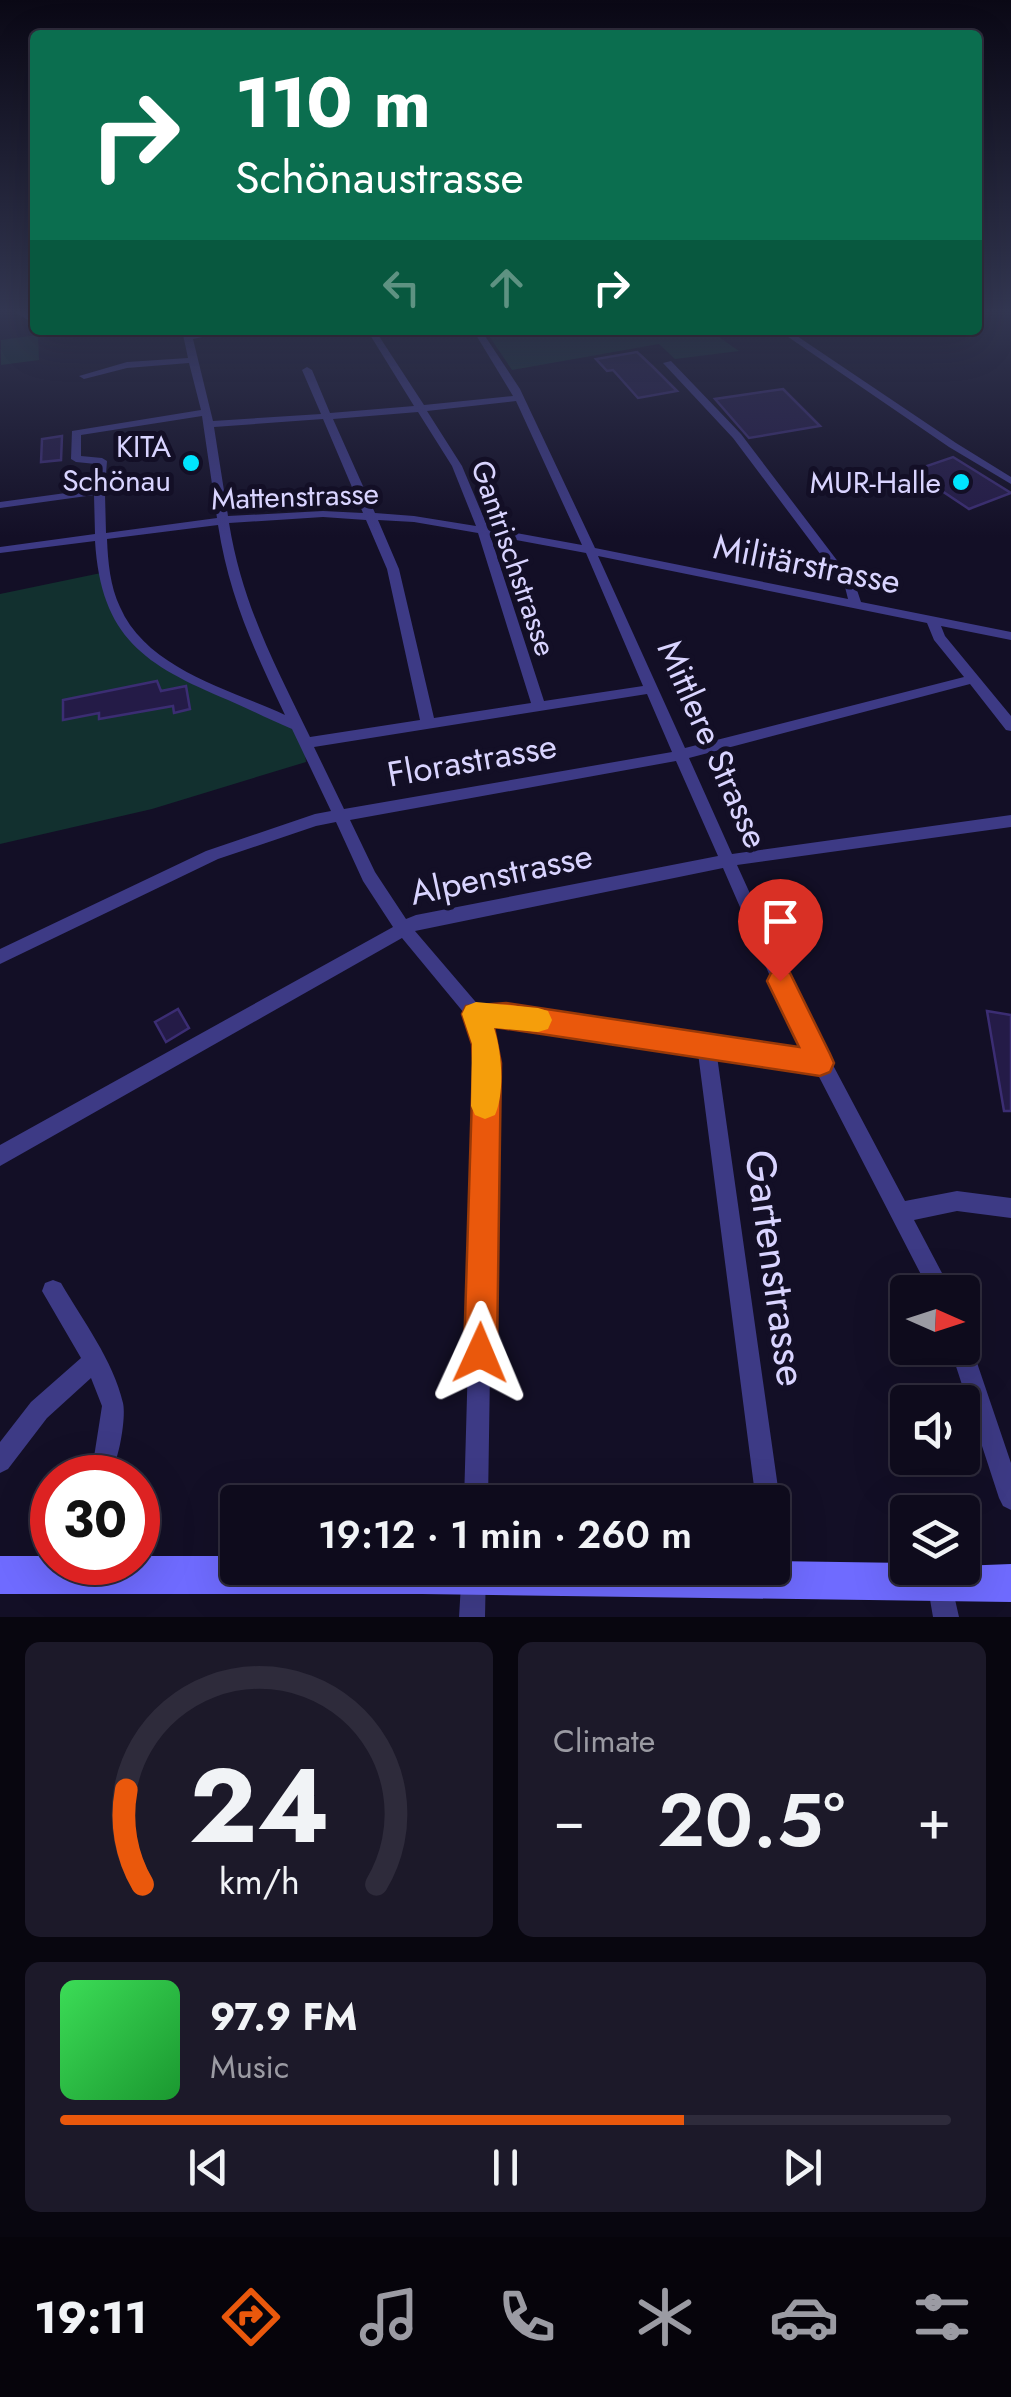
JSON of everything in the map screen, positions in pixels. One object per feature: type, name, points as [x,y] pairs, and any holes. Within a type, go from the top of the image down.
[{"type":"street","points":[[200,385],[225,541],[241,602],[279,692],[368,876],[403,928],[476,1014],[486,1044],[476,1485]]},
{"type":"street","points":[[314,385],[399,585],[428,724]]},
{"type":"street","name":"Gantrischstrasse","points":[[408,385],[458,466],[483,530],[539,706]]},
{"type":"street","name":"Mittlere Strasse","points":[[511,385],[820,1063],[932,1275]]},
{"type":"street","points":[[689,385],[737,436],[851,587],[855,604]]},
{"type":"street","points":[[867,385],[948,446],[1011,482]]},
{"type":"street","points":[[294,724],[187,676],[136,645],[107,597],[101,573],[102,461],[76,459],[76,432],[207,418],[327,416],[519,398]]},
{"type":"street","points":[[0,505],[166,482]]},
{"type":"street","name":"Mattenstrasse","points":[[0,550],[224,520],[299,515],[372,516],[483,530],[590,551]]},
{"type":"street","name":"Militärstrasse","points":[[590,551],[1011,636]]},
{"type":"street","points":[[932,620],[938,638],[1011,726]]},
{"type":"street","name":"Florastrasse","points":[[0,957],[212,855],[266,834],[340,814],[680,755],[973,680]]},
{"type":"street","points":[[304,743],[651,689]]},
{"type":"street","points":[[251,702],[279,692]]},
{"type":"street","name":"Alpenstrasse","points":[[0,1156],[403,928],[428,919],[727,861],[1011,821]]},
{"type":"street","points":[[476,1014],[820,1063]]},
{"type":"street","name":"Gartenstrasse","points":[[706,1044],[766,1485]]},
{"type":"street","points":[[902,1212],[957,1201],[1011,1208]]},
{"type":"street","points":[[53,1291],[96,1360],[112,1406],[106,1455]]},
{"type":"street","points":[[0,1461],[39,1410],[96,1360]]},
{"type":"street","points":[[967,1365],[1011,1498]]},
{"type":"street","points":[[0,1574],[220,1573]]},
{"type":"street","points":[[790,1580],[943,1599],[1011,1583]]},
{"type":"street","points":[[472,1617],[473,1585]]},
{"type":"green space","points":[[101,573],[107,597],[151,656],[293,724],[304,743],[306,762],[152,809],[0,844],[0,594]]},
{"type":"building","points":[[627,385],[671,385],[677,391],[638,398]]},
{"type":"building","points":[[783,389],[820,426],[749,438],[715,399]]},
{"type":"building","points":[[62,436],[61,460],[41,462],[42,439]]},
{"type":"building","name":"MUR-Halle","points":[[953,457],[1011,493],[969,509],[912,471]]},
{"type":"building","points":[[157,681],[161,691],[186,686],[190,709],[174,713],[173,706],[99,719],[99,713],[63,720],[63,700]]},
{"type":"building","points":[[178,1009],[189,1028],[166,1042],[155,1022]]},
{"type":"building","points":[[987,1011],[1011,1015],[1011,1111],[1004,1111]]},
{"type":"slow traffic","points":[[485,1106],[486,1044],[476,1014],[538,1020]]},
{"type":"place","name":"KITA Schönau","points":[[191,463]]},
{"type":"place","name":"MUR-Halle","points":[[961,482]]},
{"type":"route","points":[[480,1353],[487,1063],[486,1044],[476,1014],[506,1015],[820,1063],[780,981]]}]
